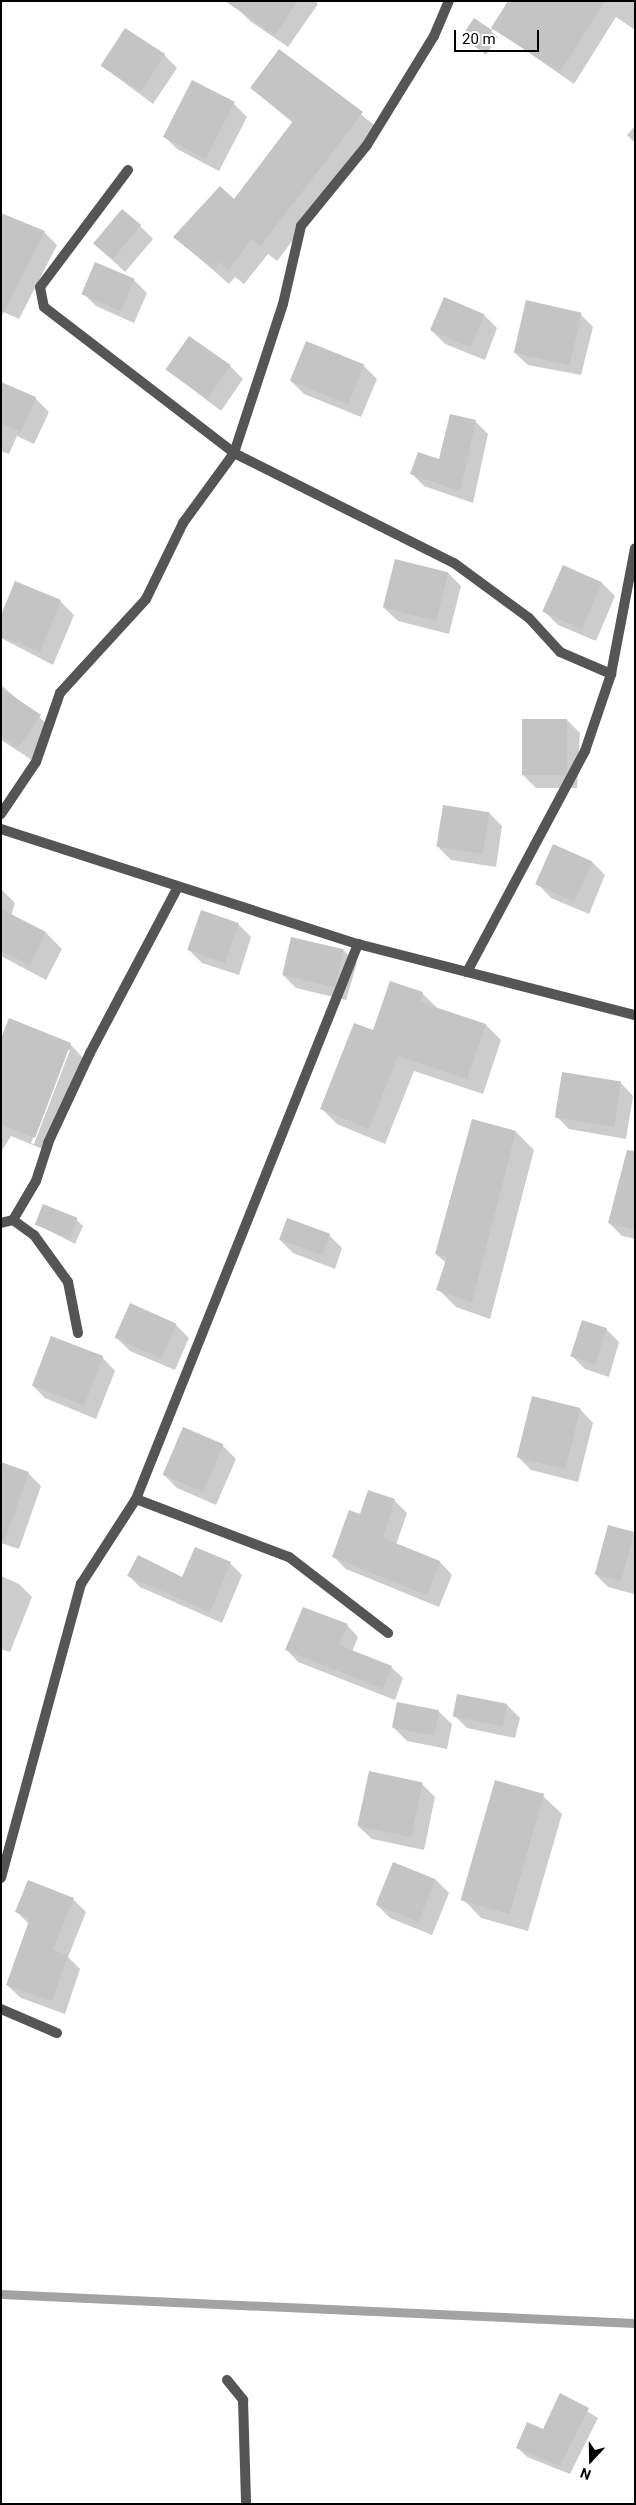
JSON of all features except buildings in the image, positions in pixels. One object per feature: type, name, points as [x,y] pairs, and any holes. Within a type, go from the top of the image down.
[{"type":"street","points":[[1,814],[36,762],[60,693],[146,599],[183,523],[234,453],[283,304],[301,226],[367,145],[434,36],[448,1]]},
{"type":"street","points":[[128,170],[40,287],[44,307],[234,453],[454,563],[529,618],[560,652],[611,674]]},
{"type":"street","points":[[467,972],[585,751],[611,674],[635,548]]},
{"type":"street","points":[[1,829],[358,944],[635,1015]]},
{"type":"street","points":[[1,1223],[14,1220],[36,1181],[48,1143],[90,1053],[178,887]]},
{"type":"street","points":[[1,1878],[81,1584],[136,1499],[358,944]]},
{"type":"street","points":[[14,1220],[34,1235],[68,1282],[78,1333]]},
{"type":"street","points":[[136,1499],[289,1557],[388,1633]]},
{"type":"street","points":[[1,2010],[57,2033]]},
{"type":"street","points":[[227,2380],[243,2400],[246,2504]]},
{"type":"waterway","points":[[1,2294],[635,2323]]}]
